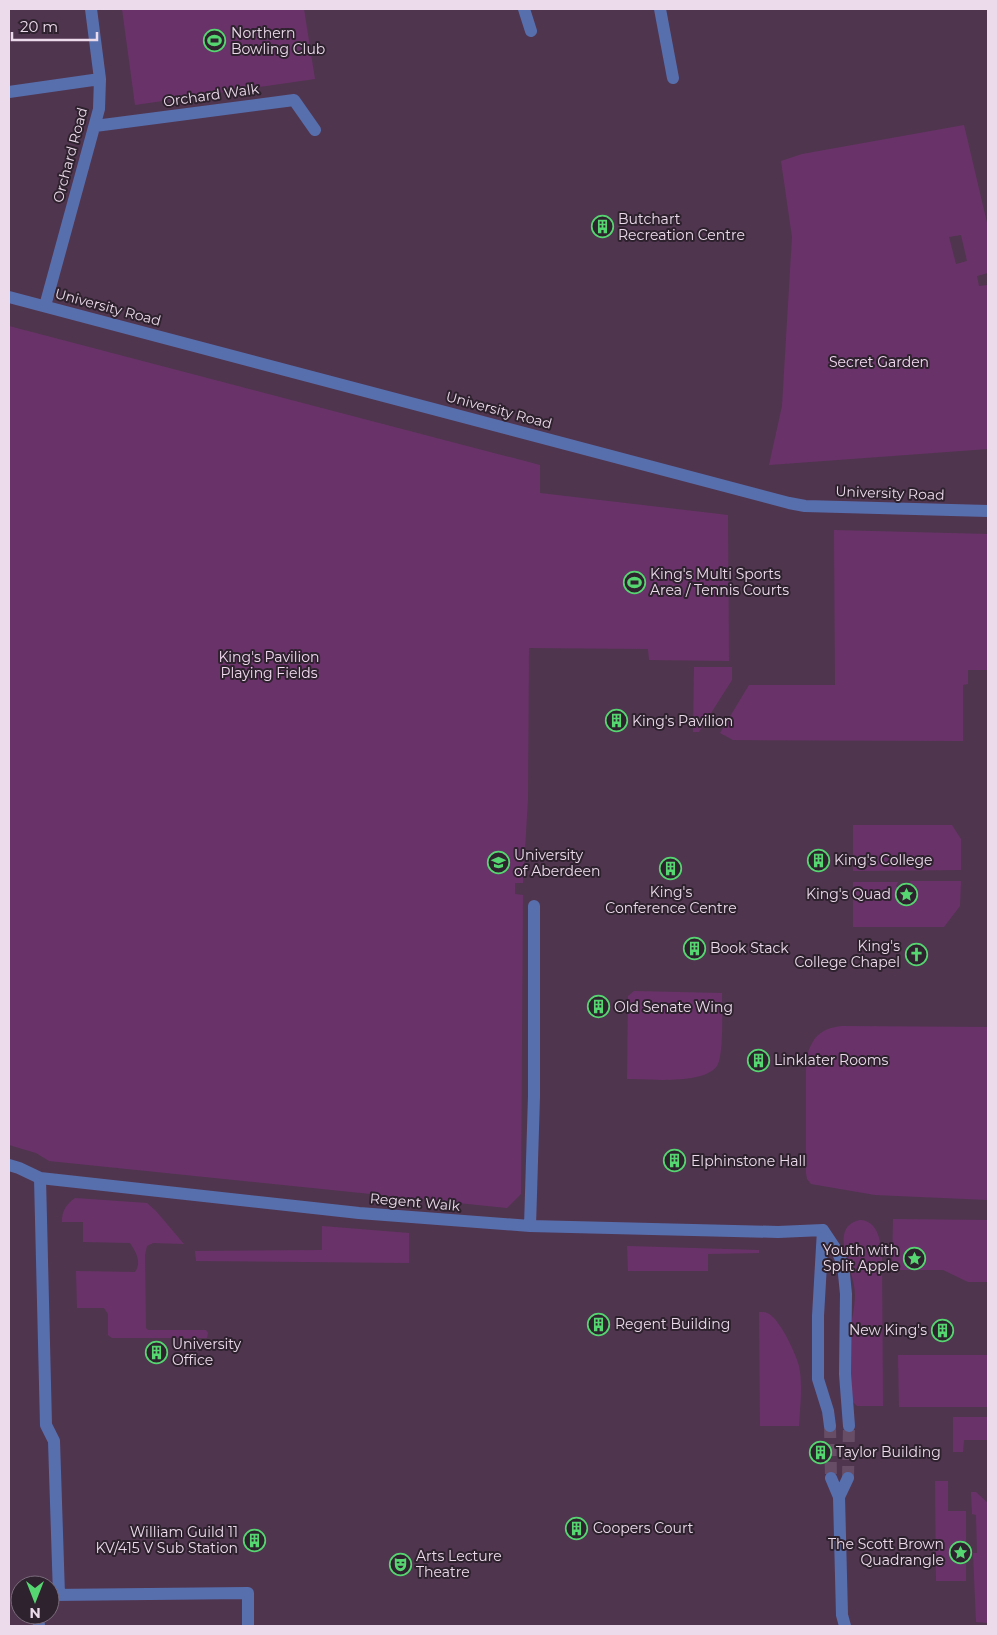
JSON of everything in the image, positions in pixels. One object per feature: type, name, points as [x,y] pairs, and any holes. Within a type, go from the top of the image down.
[{"type":"street","name":"Orchard Road","points":[[45,306],[99,109],[100,79],[91,9]]},
{"type":"street","points":[[524,9],[531,31]]},
{"type":"street","points":[[660,9],[673,78]]},
{"type":"street","points":[[9,92],[100,79]]},
{"type":"street","name":"Orchard Walk","points":[[95,126],[294,100],[315,130]]},
{"type":"street","name":"University Road","points":[[9,296],[789,503],[805,506],[988,511]]},
{"type":"street","points":[[530,1226],[534,1096],[534,906]]},
{"type":"street","name":"Regent Walk","points":[[9,1165],[40,1178],[391,1216],[530,1226],[778,1232],[823,1230]]},
{"type":"street","points":[[40,1178],[46,1425],[54,1441],[54,1575]]},
{"type":"street","points":[[823,1230],[818,1316],[818,1379],[828,1411],[830,1426]]},
{"type":"street","points":[[823,1230],[843,1264],[846,1294],[845,1374],[849,1426]]},
{"type":"street","points":[[830,1478],[839,1497],[843,1621]]},
{"type":"street","points":[[839,1497],[848,1478]]},
{"type":"street","points":[[60,1595],[248,1593],[248,1626]]},
{"type":"green space","name":"Northern Bowling Club","points":[[122,9],[304,9],[315,79],[135,105]]},
{"type":"green space","name":"Secret Garden","points":[[964,125],[988,227],[988,273],[977,276],[979,286],[988,285],[988,449],[769,465],[782,406],[792,237],[781,161],[802,154]],"holes":[[[961,235],[967,261],[956,264],[949,237]]]},
{"type":"green space","name":"King's Pavilion Playing Fields","points":[[9,326],[540,465],[540,493],[728,515],[729,661],[649,660],[648,649],[529,648],[528,799],[523,883],[515,883],[515,894],[523,895],[521,1194],[507,1208],[49,1161],[36,1153],[9,1145]]},
{"type":"green space","points":[[834,530],[988,534],[988,670],[968,670],[968,684],[963,685],[963,741],[733,740],[720,733],[749,685],[835,685]]},
{"type":"green space","points":[[694,667],[732,667],[732,680],[699,732],[693,732]]},
{"type":"green space","points":[[853,825],[952,825],[961,839],[961,870],[853,871]]},
{"type":"green space","points":[[910,881],[961,881],[960,906],[944,927],[853,927],[853,882],[898,882],[896,886],[900,892],[908,892],[912,887]]},
{"type":"green space","points":[[634,991],[722,993],[722,1042],[717,1066],[710,1072],[700,1076],[675,1080],[627,1079],[628,996]]},
{"type":"green space","points":[[841,1026],[988,1027],[988,1200],[875,1195],[811,1184],[807,1179],[806,1173],[806,1059],[811,1045],[822,1032]]},
{"type":"green space","points":[[75,1198],[147,1203],[156,1211],[184,1244],[153,1243],[147,1246],[145,1255],[146,1328],[148,1330],[206,1330],[208,1333],[207,1338],[112,1338],[108,1335],[108,1314],[104,1308],[77,1308],[76,1271],[135,1272],[138,1261],[130,1243],[83,1242],[83,1222],[62,1222],[65,1208]]},
{"type":"green space","points":[[893,1219],[988,1220],[988,1282],[968,1282],[943,1270],[892,1270]]},
{"type":"green space","points":[[860,1220],[870,1223],[877,1231],[882,1253],[883,1406],[857,1406],[851,1400],[850,1338],[855,1295],[846,1255],[844,1235],[852,1223]]},
{"type":"green space","points":[[322,1226],[409,1233],[409,1263],[196,1261],[195,1251],[322,1250]]},
{"type":"green space","points":[[627,1246],[759,1250],[759,1253],[708,1254],[708,1271],[628,1271]]},
{"type":"green space","points":[[759,1312],[767,1313],[777,1321],[791,1345],[797,1360],[801,1381],[799,1426],[760,1426]]},
{"type":"green space","points":[[898,1355],[988,1355],[988,1407],[899,1407]]},
{"type":"green space","points":[[953,1417],[988,1417],[988,1440],[964,1440],[963,1452],[953,1452]]},
{"type":"green space","points":[[935,1481],[948,1481],[948,1511],[966,1511],[966,1581],[936,1581]]},
{"type":"green space","points":[[971,1492],[976,1492],[988,1503],[988,1623],[976,1622],[973,1553],[977,1553],[976,1515],[972,1514]]},
{"type":"tunnel","points":[[830,1426],[831,1478]]},
{"type":"tunnel","points":[[848,1478],[849,1426]]},
{"type":"place","name":"Northern Bowling Club","points":[[215,41]]},
{"type":"place","name":"Butchart Recreation Centre","points":[[602,227]]},
{"type":"place","name":"King's Multi Sports Area / Tennis Courts","points":[[634,582]]},
{"type":"place","name":"King's Pavilion","points":[[616,721]]},
{"type":"place","name":"King's College","points":[[818,860]]},
{"type":"place","name":"University of Aberdeen","points":[[498,863]]},
{"type":"place","name":"King's Conference Centre","points":[[671,869]]},
{"type":"place","name":"King's Quad","points":[[907,894]]},
{"type":"place","name":"Book Stack","points":[[694,948]]},
{"type":"place","name":"King's College Chapel","points":[[916,954]]},
{"type":"place","name":"Old Senate Wing","points":[[598,1007]]},
{"type":"place","name":"Linklater Rooms","points":[[758,1060]]},
{"type":"place","name":"Elphinstone Hall","points":[[675,1161]]},
{"type":"place","name":"Youth with Split Apple","points":[[915,1258]]},
{"type":"place","name":"Regent Building","points":[[599,1324]]},
{"type":"place","name":"New King's","points":[[943,1330]]},
{"type":"place","name":"University Office","points":[[156,1352]]},
{"type":"place","name":"Taylor Building","points":[[820,1452]]},
{"type":"place","name":"Coopers Court","points":[[577,1528]]},
{"type":"place","name":"William Guild 11 KV/415 V Sub Station","points":[[254,1540]]},
{"type":"place","name":"The Scott Brown Quadrangle","points":[[960,1552]]},
{"type":"place","name":"Arts Lecture Theatre","points":[[400,1564]]}]
